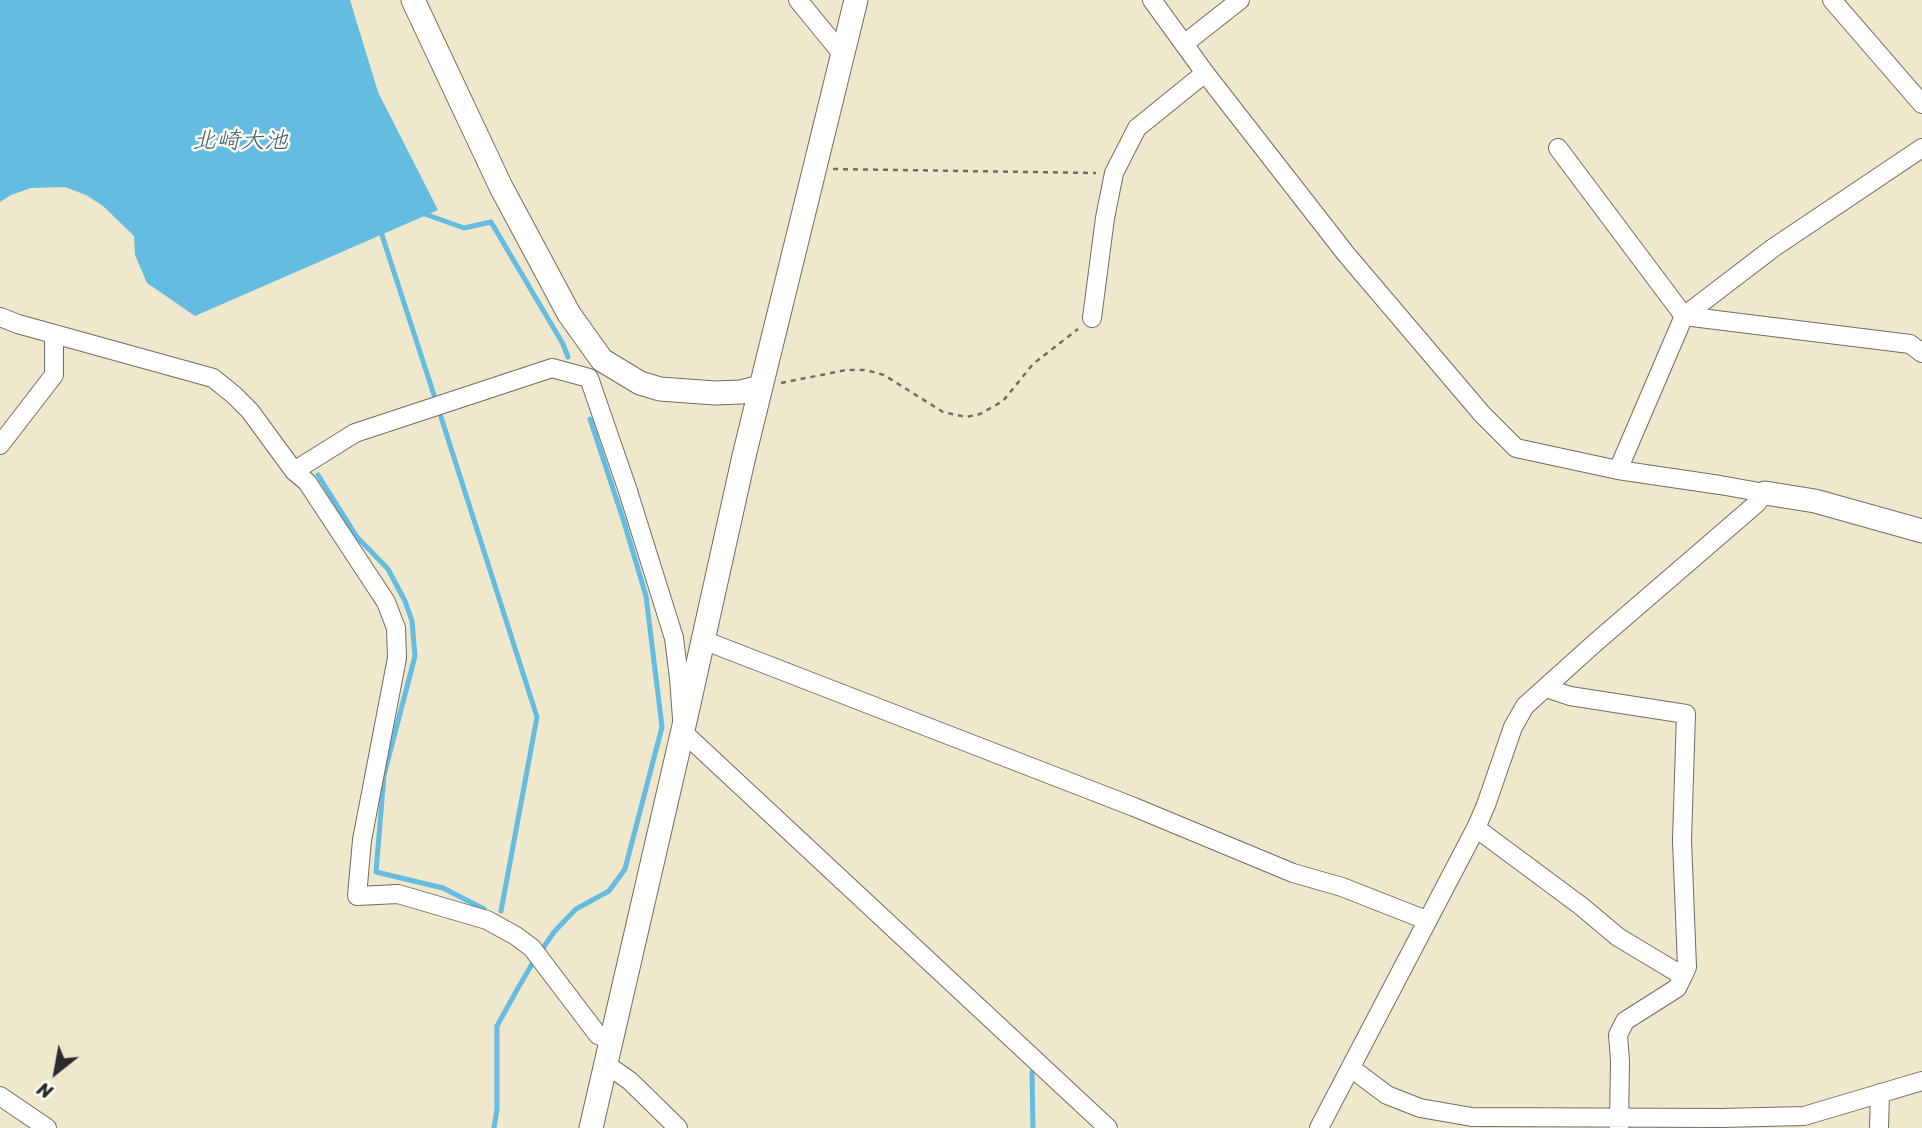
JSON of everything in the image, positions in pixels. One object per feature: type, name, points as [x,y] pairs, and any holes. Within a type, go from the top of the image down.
[{"type":"street","points":[[413,0],[501,187],[596,369],[631,499],[674,638],[683,732],[1108,1128]]},
{"type":"street","points":[[798,0],[843,55]]},
{"type":"street","points":[[591,1128],[761,387],[856,0]]},
{"type":"street","points":[[1152,0],[1205,73],[1346,254],[1482,415],[1516,448],[1618,470],[1815,501],[1922,531]]},
{"type":"street","points":[[1184,44],[1240,0]]},
{"type":"street","points":[[1832,0],[1922,104]]},
{"type":"street","points":[[1092,318],[1105,218],[1114,173],[1137,128],[1205,73]]},
{"type":"street","points":[[1558,148],[1684,316],[1910,344],[1922,353]]},
{"type":"street","points":[[1618,470],[1684,316],[1773,248],[1922,148]]},
{"type":"street","points":[[0,317],[213,379],[250,411],[294,471],[307,482],[386,602],[396,628],[397,658],[362,840],[357,896],[398,894],[487,919],[516,936],[537,955],[598,1035],[611,1040]]},
{"type":"street","points":[[0,445],[54,374],[54,334]]},
{"type":"street","points":[[294,471],[355,433],[552,368],[620,372],[640,383],[660,389],[715,393],[741,392],[761,387]]},
{"type":"street","points":[[1318,1128],[1476,828],[1513,727],[1525,706],[1756,504],[1765,493]]},
{"type":"street","points":[[704,640],[1134,807],[1293,873],[1342,887],[1426,920]]},
{"type":"street","points":[[1546,688],[1570,696],[1686,714],[1682,840],[1686,967],[1677,988],[1625,1021],[1618,1035],[1619,1122]]},
{"type":"street","points":[[1476,828],[1618,937],[1683,976]]},
{"type":"street","points":[[605,1067],[613,1069],[630,1081],[678,1128]]},
{"type":"street","points":[[1351,1068],[1387,1095],[1420,1108],[1472,1116],[1619,1122],[1721,1118],[1803,1122],[1880,1093],[1922,1081]]},
{"type":"street","points":[[1878,1128],[1880,1093]]},
{"type":"street","points":[[0,1096],[47,1128]]},
{"type":"path","points":[[816,169],[1114,173]]},
{"type":"path","points":[[761,387],[846,370],[866,370],[884,375],[943,412],[966,417],[981,414],[1003,401],[1033,364],[1092,318]]},
{"type":"water","name":"北崎大池","points":[[0,0],[350,0],[378,92],[438,210],[195,316],[147,283],[135,255],[134,236],[103,206],[86,195],[65,187],[31,188],[0,202]]},
{"type":"waterway","points":[[422,213],[464,228],[491,222],[568,357]]},
{"type":"waterway","points":[[380,229],[434,395]]},
{"type":"waterway","points":[[441,417],[537,717],[501,911]]},
{"type":"waterway","points":[[541,951],[554,932],[576,909],[609,891],[625,869],[662,727],[646,596],[590,419]]},
{"type":"waterway","points":[[318,475],[357,537],[388,569],[412,621],[415,656],[384,775],[376,872],[443,888],[484,909]]},
{"type":"waterway","points":[[494,1128],[497,1109],[497,1026],[535,959]]},
{"type":"waterway","points":[[1032,1072],[1033,1128]]}]
